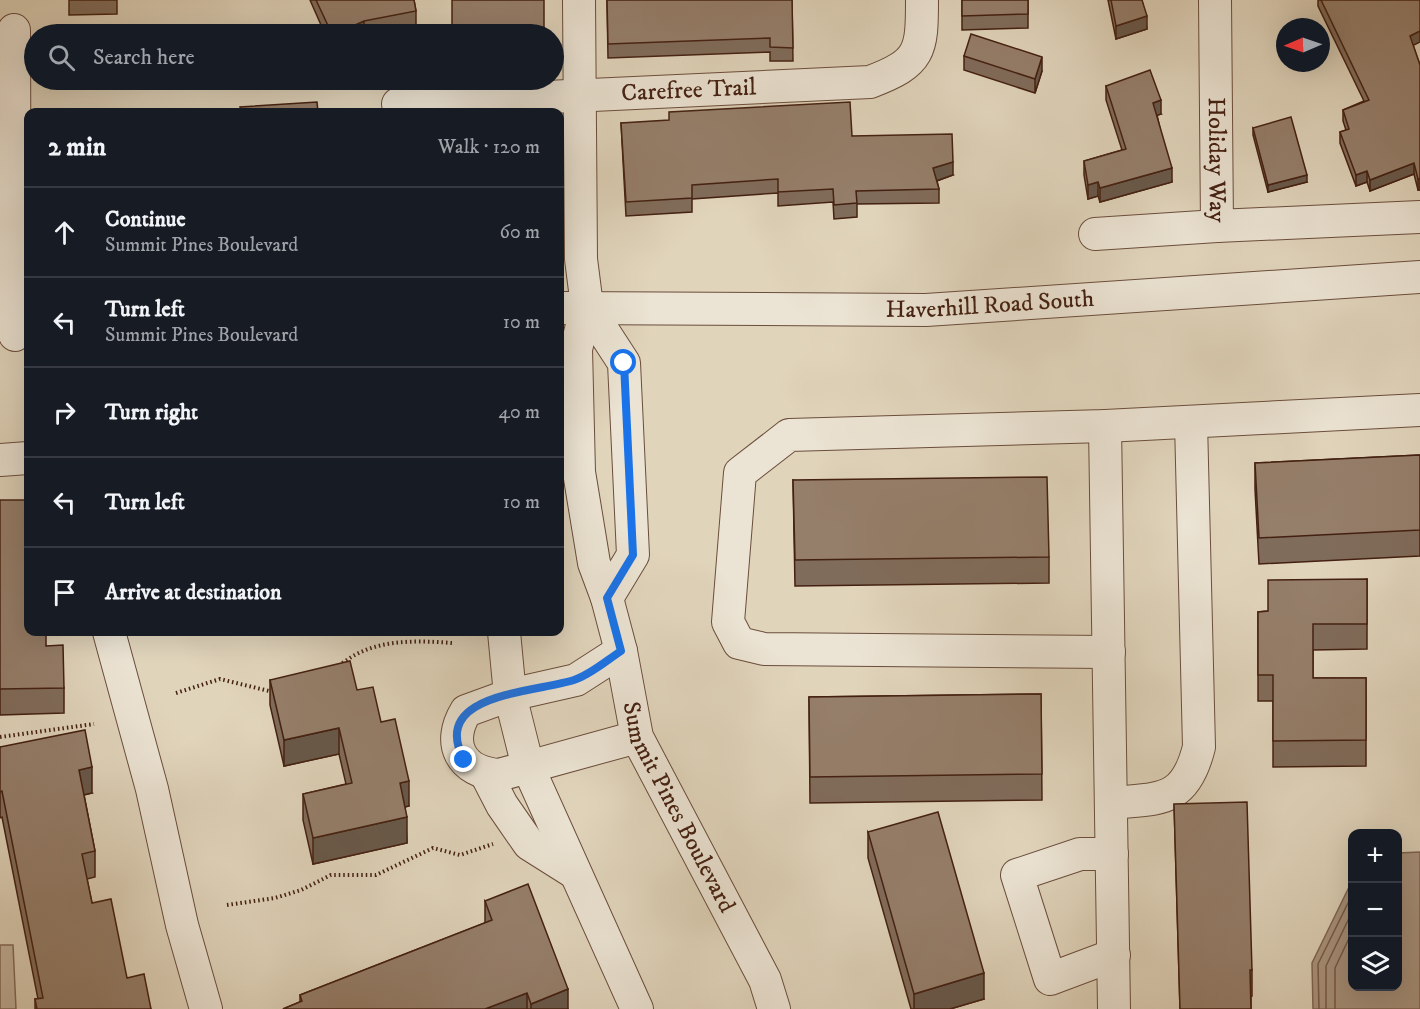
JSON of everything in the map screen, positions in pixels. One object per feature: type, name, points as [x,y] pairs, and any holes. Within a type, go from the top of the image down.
[{"type":"street","points":[[579,0],[581,259],[573,307],[624,363],[633,555],[607,598]]},
{"type":"street","name":"Carefree Trail","points":[[398,104],[870,82],[895,73],[911,60],[922,41],[922,0]]},
{"type":"street","name":"Holiday Way","points":[[1215,0],[1217,226],[1420,217]]},
{"type":"street","points":[[14,30],[15,335]]},
{"type":"street","points":[[1095,234],[1217,226]]},
{"type":"street","name":"Haverhill Road South","points":[[573,307],[926,310],[1420,277]]},
{"type":"street","name":"Summit Pines Boulevard","points":[[573,307],[579,472],[594,563],[607,598],[621,651],[638,736],[765,980],[774,1009]]},
{"type":"street","points":[[1109,652],[764,650],[739,643],[728,622],[740,472],[789,435],[1105,426],[1420,410]]},
{"type":"street","points":[[1112,803],[1165,797],[1182,785],[1194,767],[1199,747],[1191,422]]},
{"type":"street","points":[[1105,426],[1114,1009]]},
{"type":"street","points":[[0,459],[24,458]]},
{"type":"street","points":[[110,636],[152,789],[182,925],[206,1009]]},
{"type":"street","points":[[504,636],[510,695],[528,766],[637,1009]]},
{"type":"street","points":[[621,651],[576,680],[510,695],[466,711],[459,723],[456,736],[461,754],[474,769],[486,774],[499,775],[638,736]]},
{"type":"street","points":[[486,774],[502,805],[529,844],[575,873]]},
{"type":"street","points":[[1112,854],[1080,854],[1017,875],[1050,979],[1114,955]]},
{"type":"path","points":[[331,673],[355,652],[411,640],[452,643]]},
{"type":"path","points":[[176,693],[220,679],[279,693]]},
{"type":"path","points":[[0,737],[94,724]]},
{"type":"path","points":[[227,905],[284,896],[331,875],[376,875],[433,848],[460,855],[499,843]]},
{"type":"shaded area","points":[[0,945],[13,945],[16,1009],[0,1009]]},
{"type":"water","points":[[1420,852],[1420,1009],[1313,1009],[1312,963],[1348,889],[1348,991],[1402,991],[1402,853]]},
{"type":"building","points":[[316,0],[414,0],[416,11],[357,24],[327,24]]},
{"type":"building","points":[[452,0],[544,0],[544,24],[452,24]]},
{"type":"building","points":[[607,0],[792,0],[793,48],[770,47],[770,38],[608,44]]},
{"type":"building","points":[[962,0],[1028,0],[1028,14],[962,16]]},
{"type":"building","points":[[1111,0],[1142,0],[1147,16],[1116,26]]},
{"type":"building","points":[[1321,0],[1420,0],[1420,31],[1410,36],[1420,65],[1420,179],[1418,179],[1414,163],[1370,180],[1367,171],[1356,175],[1340,132],[1349,129],[1343,110],[1369,100]]},
{"type":"building","points":[[971,34],[1042,57],[1035,79],[964,56]]},
{"type":"building","points":[[1150,70],[1161,100],[1153,103],[1172,168],[1100,188],[1098,182],[1088,185],[1084,161],[1126,149],[1106,86]]},
{"type":"building","points":[[317,102],[318,108],[240,108]]},
{"type":"building","points":[[850,102],[852,136],[952,134],[953,162],[933,168],[939,189],[856,191],[857,203],[834,205],[833,189],[778,192],[778,179],[692,185],[692,198],[626,202],[621,123],[669,120],[669,112]]},
{"type":"building","points":[[1291,117],[1307,175],[1268,185],[1253,128]]},
{"type":"building","points":[[1420,455],[1420,530],[1259,538],[1255,463]]},
{"type":"building","points":[[1047,477],[1049,557],[795,560],[793,480]]},
{"type":"building","points":[[0,500],[24,500],[24,636],[46,636],[46,646],[63,645],[64,688],[0,689]]},
{"type":"building","points":[[1367,579],[1367,624],[1313,624],[1313,678],[1366,678],[1366,740],[1273,741],[1273,675],[1258,675],[1258,612],[1268,611],[1268,580]]},
{"type":"building","points":[[350,661],[357,690],[373,687],[381,722],[395,719],[409,781],[400,783],[407,817],[313,838],[303,794],[352,783],[339,728],[284,740],[270,680]]},
{"type":"building","points":[[1041,694],[1042,774],[810,777],[809,697]]},
{"type":"building","points":[[85,730],[92,767],[79,770],[95,851],[82,854],[92,903],[111,899],[127,978],[144,974],[151,1009],[37,1009],[35,999],[43,998],[2,791],[0,792],[0,747]]},
{"type":"building","points":[[1247,802],[1251,1009],[1180,1009],[1174,804]]},
{"type":"building","points":[[938,812],[984,973],[914,994],[868,832]]},
{"type":"building","points":[[528,884],[568,989],[531,1004],[527,993],[485,1009],[283,1009],[302,1001],[300,995],[492,920],[485,901]]},
{"type":"route","points":[[464,760],[458,748],[456,736],[459,723],[466,711],[510,695],[576,680],[621,651],[607,598],[633,555],[624,363]]}]
